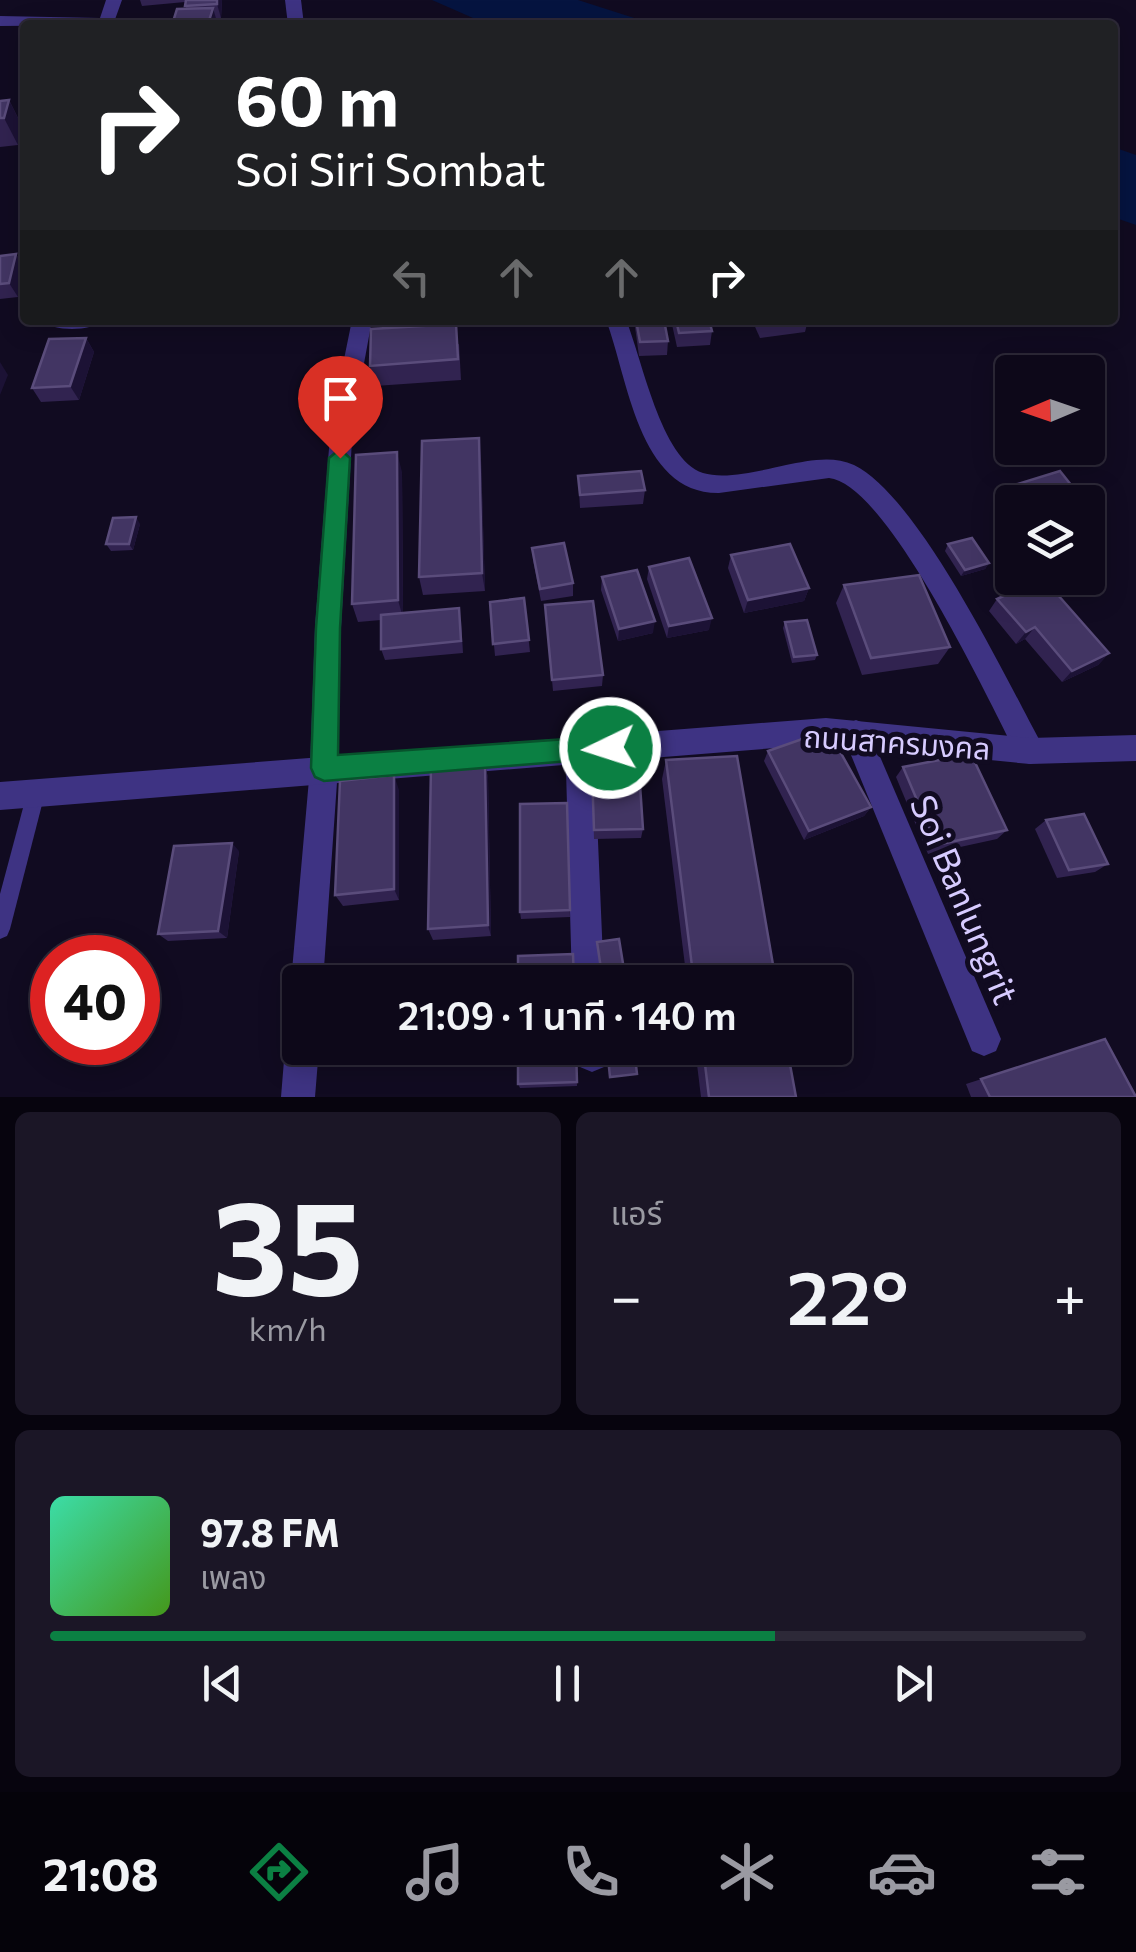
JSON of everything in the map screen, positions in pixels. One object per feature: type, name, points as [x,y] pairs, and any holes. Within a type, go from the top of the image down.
[{"type":"street","points":[[309,965],[342,424],[361,325]]},
{"type":"street","points":[[618,325],[630,348],[653,430],[668,460],[687,477],[703,483],[720,482],[826,468],[846,472],[890,509],[920,552],[1030,751]]},
{"type":"street","name":"ถนนสาครมงคล","points":[[0,796],[826,731],[1030,751],[1136,748]]},
{"type":"street","name":"Soi Banlungrit","points":[[856,734],[984,1039]]},
{"type":"street","points":[[587,965],[581,854],[583,812],[578,786],[582,763],[610,748]]},
{"type":"street","points":[[298,1097],[301,1065]]},
{"type":"lane","points":[[0,928],[36,794]]},
{"type":"water","points":[[432,0],[578,0],[640,20],[478,20]]},
{"type":"water","points":[[1118,149],[1136,155],[1136,225],[1118,219]]},
{"type":"building","points":[[186,0],[217,0],[217,4],[185,6]]},
{"type":"building","points":[[213,8],[209,20],[174,20],[177,9]]},
{"type":"building","points":[[9,100],[4,118],[0,118],[0,101]]},
{"type":"building","points":[[16,254],[9,283],[0,284],[0,256]]},
{"type":"building","points":[[456,325],[458,359],[370,366],[371,329]]},
{"type":"building","points":[[637,325],[665,325],[668,341],[640,342]]},
{"type":"building","points":[[677,325],[710,325],[712,331],[679,333]]},
{"type":"building","points":[[86,338],[70,386],[32,388],[49,339]]},
{"type":"building","points":[[479,438],[482,573],[419,577],[422,441]]},
{"type":"building","points":[[397,452],[398,600],[352,604],[356,455]]},
{"type":"building","points":[[641,471],[645,490],[580,495],[578,476]]},
{"type":"building","points":[[1060,471],[1071,485],[1014,485]]},
{"type":"building","points":[[136,517],[129,544],[106,544],[113,518]]},
{"type":"building","points":[[972,538],[989,563],[965,570],[948,544]]},
{"type":"building","points":[[564,543],[573,583],[540,589],[532,548]]},
{"type":"building","points":[[790,544],[809,588],[748,600],[731,555]]},
{"type":"building","points":[[689,558],[712,618],[669,626],[649,567]]},
{"type":"building","points":[[637,570],[655,621],[619,629],[602,577]]},
{"type":"building","points":[[919,575],[950,647],[871,658],[844,585]]},
{"type":"building","points":[[1006,595],[1058,595],[1109,653],[1072,671],[1035,627],[1026,632],[997,599]]},
{"type":"building","points":[[524,598],[529,640],[493,644],[490,602]]},
{"type":"building","points":[[593,601],[603,675],[552,680],[545,605]]},
{"type":"building","points":[[459,608],[461,641],[381,649],[381,615]]},
{"type":"building","points":[[807,620],[817,655],[794,657],[785,622]]},
{"type":"building","points":[[828,730],[871,807],[809,831],[768,751]]},
{"type":"building","points":[[971,754],[1007,830],[936,845],[903,767]]},
{"type":"building","points":[[737,756],[773,965],[692,965],[666,760]]},
{"type":"building","points":[[485,764],[488,925],[428,929],[431,767]]},
{"type":"building","points":[[639,770],[643,829],[594,830],[592,771]]},
{"type":"building","points":[[394,775],[394,889],[335,895],[340,781]]},
{"type":"building","points":[[567,803],[570,910],[520,912],[520,804]]},
{"type":"building","points":[[1084,814],[1108,864],[1069,870],[1046,820]]},
{"type":"building","points":[[232,843],[218,931],[158,934],[174,846]]},
{"type":"building","points":[[619,939],[623,965],[600,965],[597,942]]},
{"type":"building","points":[[573,954],[573,965],[518,965],[518,956]]},
{"type":"building","points":[[1105,1039],[1136,1097],[990,1097],[981,1079]]},
{"type":"building","points":[[518,1065],[576,1065],[577,1082],[518,1084]]},
{"type":"building","points":[[609,1065],[636,1065],[637,1074],[610,1077]]},
{"type":"building","points":[[705,1065],[790,1065],[796,1097],[709,1097]]},
{"type":"route","points":[[340,458],[328,628],[324,768],[610,748]]}]
